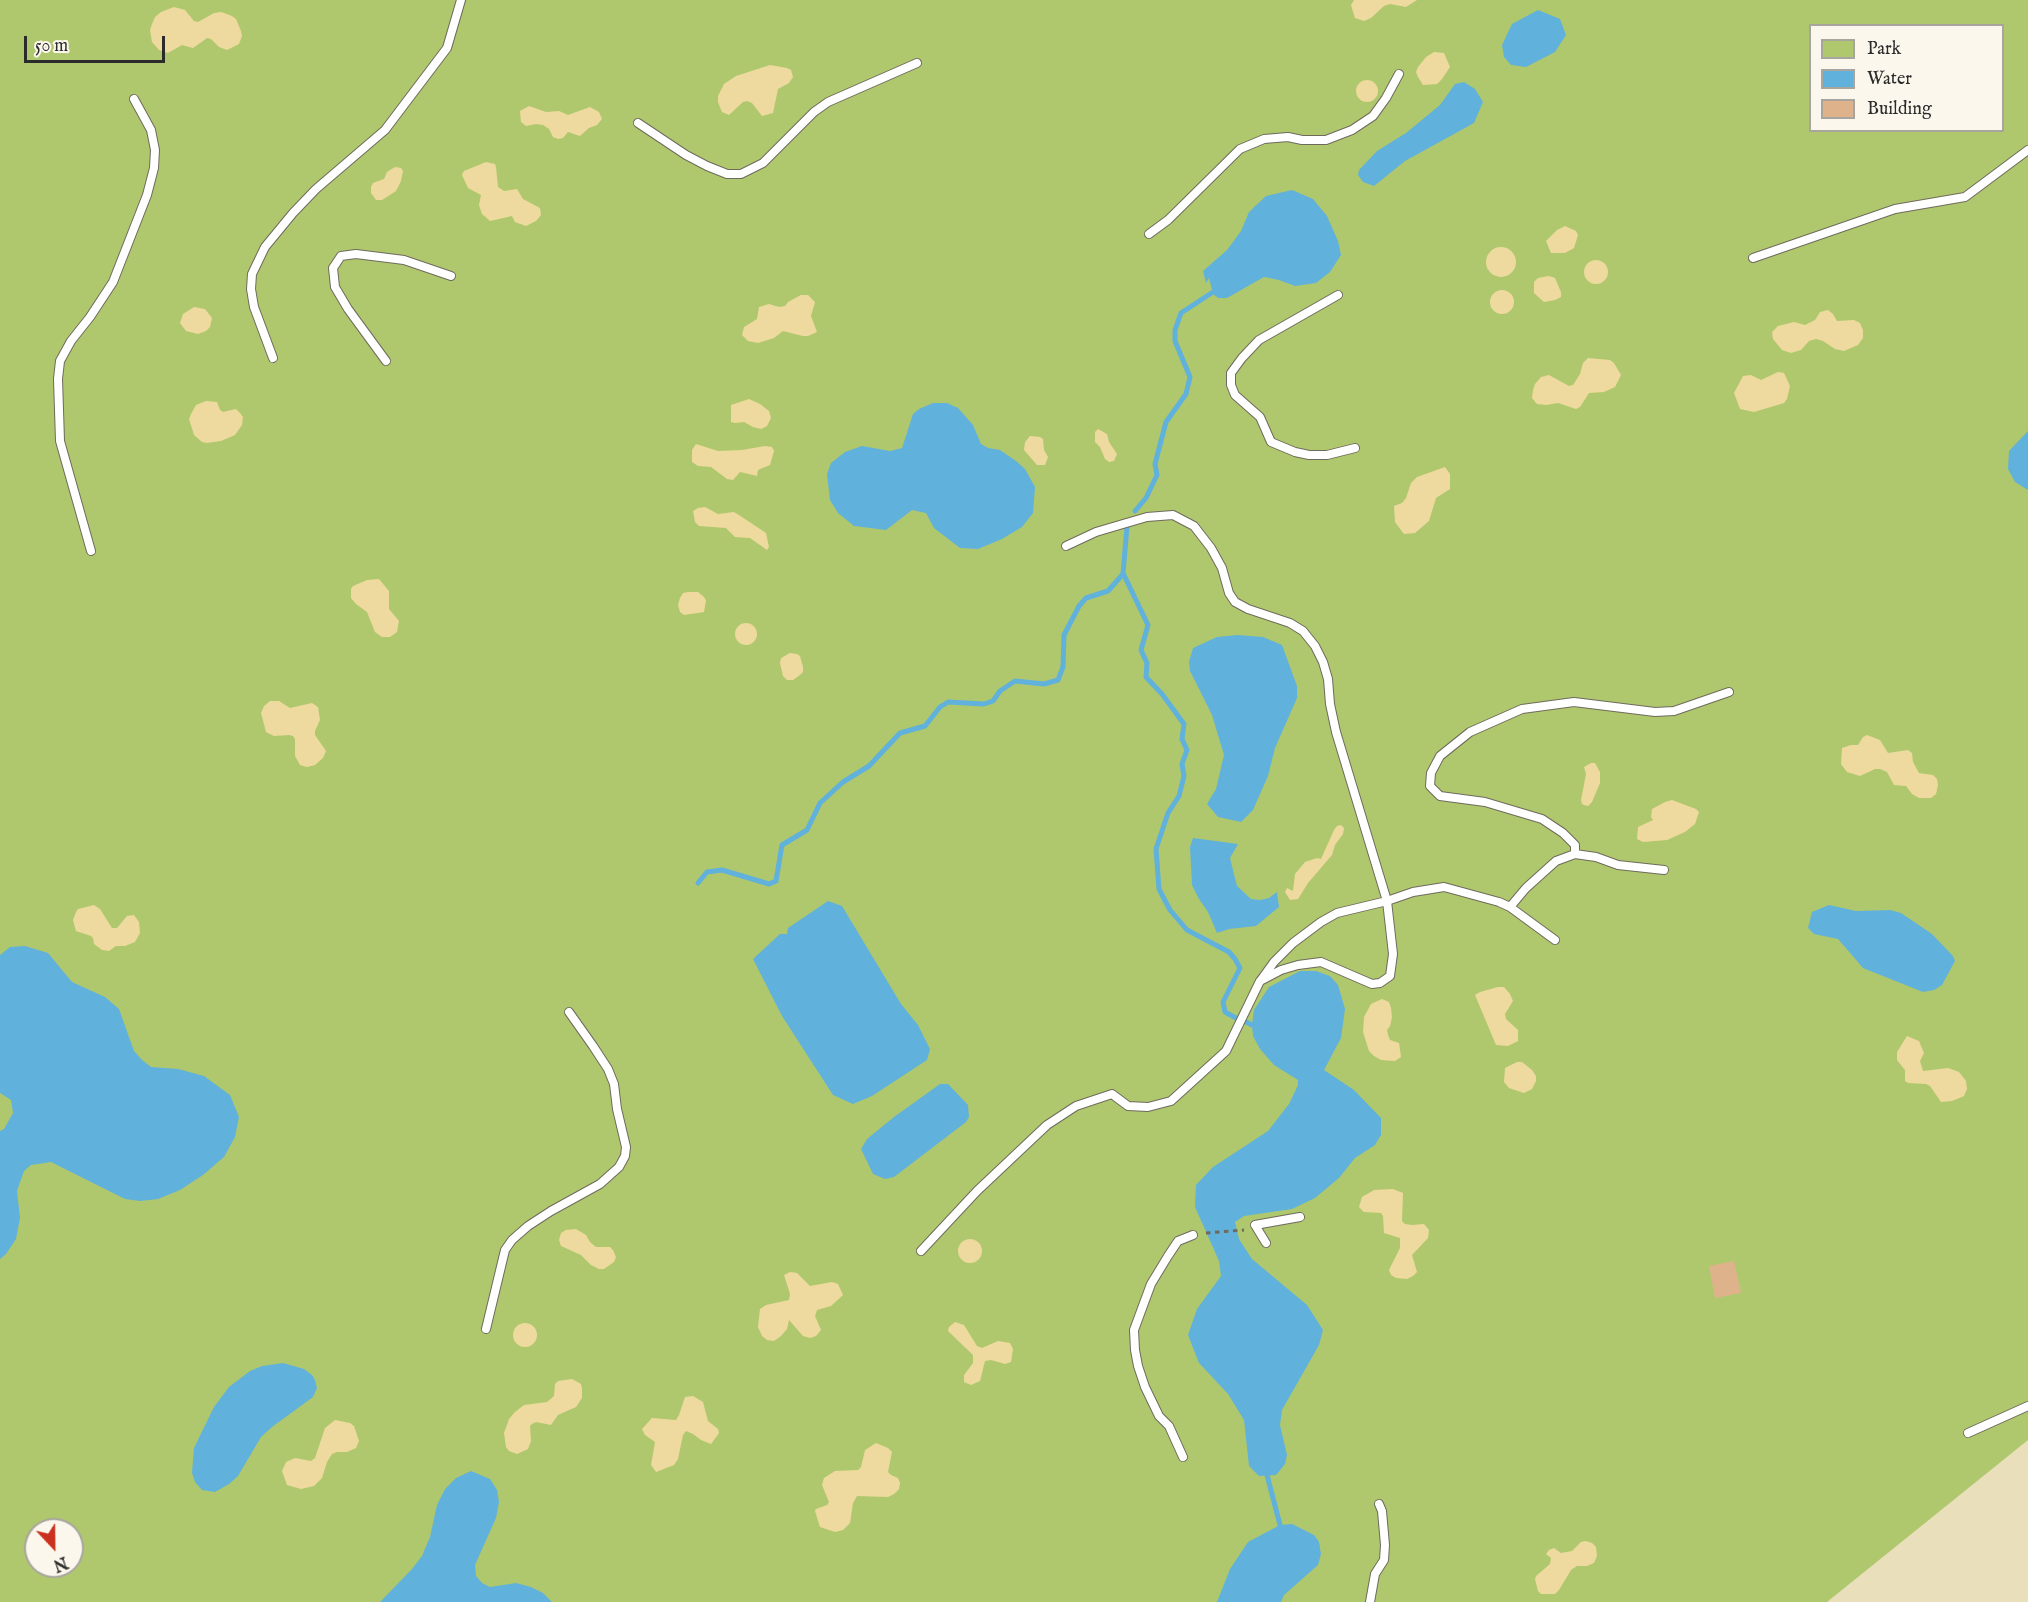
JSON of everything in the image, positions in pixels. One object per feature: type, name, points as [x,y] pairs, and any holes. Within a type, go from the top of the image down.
[{"type":"lane","points":[[273,358],[254,307],[251,289],[252,274],[265,247],[316,189],[385,130],[447,48],[461,0]]},
{"type":"lane","points":[[638,123],[707,166],[727,174],[741,174],[763,163],[814,112],[828,102],[917,63]]},
{"type":"lane","points":[[1149,234],[1168,220],[1240,149],[1264,139],[1288,137],[1302,140],[1326,140],[1352,130],[1373,116],[1399,74]]},
{"type":"lane","points":[[91,551],[60,441],[58,379],[60,361],[71,341],[113,282],[147,195],[154,168],[155,150],[151,130],[134,99]]},
{"type":"lane","points":[[1753,258],[1895,209],[1965,197],[2028,150]]},
{"type":"lane","points":[[386,361],[348,309],[335,286],[333,268],[341,256],[356,254],[404,260],[451,276]]},
{"type":"lane","points":[[1338,295],[1259,340],[1231,373],[1231,385],[1235,395],[1260,417],[1271,442],[1309,455],[1327,455],[1355,448]]},
{"type":"lane","points":[[1066,546],[1096,532],[1123,524],[1173,515],[1194,526],[1206,541],[1222,568],[1229,593],[1235,602],[1248,609],[1290,623],[1303,631],[1323,662],[1328,679],[1336,732],[1387,900],[1393,954],[1390,976],[1380,983],[1372,984],[1321,962],[1281,970],[1260,981]]},
{"type":"lane","points":[[1575,854],[1575,845],[1563,833],[1542,819],[1485,802],[1440,796],[1430,786],[1431,773],[1440,756],[1470,732],[1522,709],[1574,702],[1655,712],[1674,711],[1729,692]]},
{"type":"lane","points":[[1510,907],[1526,888],[1556,861],[1575,854],[1596,857],[1618,865],[1664,870]]},
{"type":"lane","points":[[921,1251],[977,1191],[1047,1125],[1076,1106],[1112,1094],[1128,1106],[1148,1107],[1171,1101],[1226,1051],[1260,981],[1274,962],[1293,943],[1337,913],[1413,892],[1444,888],[1510,907],[1555,940]]},
{"type":"lane","points":[[486,1329],[505,1250],[512,1239],[551,1211],[600,1184],[619,1167],[625,1156],[626,1147],[614,1084],[603,1062],[569,1011]]},
{"type":"lane","points":[[1266,1243],[1255,1225],[1300,1217]]},
{"type":"lane","points":[[1183,1457],[1169,1426],[1159,1416],[1145,1387],[1138,1366],[1134,1330],[1151,1284],[1168,1256],[1178,1241],[1193,1235]]},
{"type":"lane","points":[[1968,1433],[2028,1406]]},
{"type":"lane","points":[[1370,1602],[1375,1574],[1384,1560],[1382,1511],[1379,1504]]},
{"type":"path","points":[[1193,1235],[1249,1229]]},
{"type":"green space","points":[[0,0],[2028,0],[2028,1440],[1827,1602],[0,1602]]},
{"type":"sand","points":[[1354,0],[1417,0],[1406,7],[1390,4],[1384,6],[1364,21],[1355,18],[1351,5]]},
{"type":"sand","points":[[174,7],[185,10],[194,21],[198,22],[214,13],[221,12],[232,16],[236,19],[241,31],[239,44],[227,50],[207,38],[193,48],[182,45],[168,53],[159,50],[152,42],[150,30],[152,24],[161,12]]},
{"type":"sand","points":[[1434,52],[1444,53],[1450,67],[1437,84],[1423,85],[1416,72],[1426,57]]},
{"type":"sand","points":[[770,65],[791,70],[793,77],[789,83],[778,89],[773,113],[762,116],[752,103],[747,101],[729,115],[722,112],[718,96],[724,84],[736,76]]},
{"type":"sand","points":[[1367,80],[1375,83],[1378,91],[1375,99],[1367,102],[1359,99],[1356,91],[1359,83]]},
{"type":"sand","points":[[529,106],[546,112],[559,111],[568,115],[590,107],[599,112],[602,119],[580,136],[568,132],[563,138],[558,139],[553,137],[549,129],[543,125],[526,126],[521,122],[520,111]]},
{"type":"sand","points":[[486,162],[495,164],[498,187],[504,191],[517,189],[523,199],[540,208],[541,215],[536,221],[526,226],[515,222],[512,216],[490,221],[482,214],[479,205],[481,195],[468,188],[462,175],[464,171]]},
{"type":"sand","points":[[395,167],[403,171],[396,191],[382,200],[376,200],[371,193],[373,183],[384,179],[387,172]]},
{"type":"sand","points":[[1565,226],[1576,231],[1578,235],[1574,248],[1565,253],[1551,253],[1546,241],[1557,230]]},
{"type":"sand","points":[[1501,247],[1511,252],[1516,262],[1511,272],[1501,277],[1491,272],[1486,262],[1491,252]]},
{"type":"sand","points":[[1596,260],[1604,264],[1608,272],[1604,280],[1596,284],[1588,280],[1584,272],[1588,264]]},
{"type":"sand","points":[[1549,276],[1555,278],[1561,297],[1544,302],[1534,293],[1534,282],[1538,278]]},
{"type":"sand","points":[[1502,290],[1511,293],[1514,302],[1511,311],[1502,314],[1493,311],[1490,302],[1493,293]]},
{"type":"sand","points":[[801,295],[808,295],[815,302],[811,316],[817,332],[803,336],[783,331],[774,338],[758,343],[748,341],[742,335],[744,327],[757,319],[759,307],[769,304],[785,306]]},
{"type":"sand","points":[[194,307],[205,309],[212,318],[210,327],[198,334],[186,331],[180,323],[183,314]]},
{"type":"sand","points":[[1828,310],[1837,321],[1854,320],[1860,323],[1863,338],[1858,345],[1844,351],[1816,339],[1809,341],[1801,350],[1791,353],[1782,350],[1773,339],[1772,332],[1778,326],[1794,322],[1805,325],[1815,320],[1820,312]]},
{"type":"sand","points":[[1588,358],[1610,360],[1614,363],[1621,375],[1615,387],[1604,392],[1589,393],[1580,407],[1576,409],[1558,403],[1537,404],[1532,398],[1535,384],[1541,377],[1549,375],[1569,386],[1573,385],[1580,374],[1583,363]]},
{"type":"sand","points":[[1778,372],[1784,373],[1790,386],[1784,403],[1754,412],[1740,409],[1734,393],[1743,376],[1751,375],[1761,380]]},
{"type":"sand","points":[[749,399],[769,411],[771,418],[767,426],[761,429],[744,422],[731,422],[731,405]]},
{"type":"sand","points":[[206,401],[217,402],[223,412],[236,409],[240,413],[243,417],[242,425],[235,435],[221,441],[207,443],[194,435],[189,419],[196,405]]},
{"type":"sand","points":[[1098,429],[1107,434],[1117,454],[1114,461],[1109,462],[1105,459],[1095,442],[1095,432]]},
{"type":"sand","points":[[1030,436],[1043,439],[1044,450],[1048,457],[1045,465],[1037,465],[1024,450],[1025,442]]},
{"type":"sand","points":[[696,444],[718,451],[765,446],[772,447],[774,451],[770,465],[758,470],[757,476],[740,472],[733,480],[727,479],[711,467],[698,466],[692,462],[692,450]]},
{"type":"sand","points":[[1445,467],[1450,474],[1450,489],[1436,498],[1429,521],[1415,533],[1404,534],[1395,522],[1394,506],[1402,503],[1406,498],[1411,483],[1417,477]]},
{"type":"sand","points":[[705,507],[718,514],[734,512],[766,533],[769,547],[767,550],[750,538],[735,537],[726,528],[699,526],[695,522],[693,511]]},
{"type":"sand","points":[[379,579],[389,591],[389,609],[399,621],[397,632],[390,637],[382,637],[375,632],[367,612],[351,598],[353,586],[367,580]]},
{"type":"sand","points":[[698,592],[703,596],[706,600],[704,612],[684,615],[680,612],[678,605],[680,598],[683,593]]},
{"type":"sand","points":[[746,623],[754,626],[757,634],[754,642],[746,645],[738,642],[735,634],[738,626]]},
{"type":"sand","points":[[790,653],[800,656],[803,672],[793,680],[787,680],[783,676],[780,663],[781,658]]},
{"type":"sand","points":[[270,701],[279,701],[290,708],[312,703],[318,707],[320,720],[315,735],[326,751],[323,758],[315,765],[307,767],[300,765],[295,756],[293,736],[274,736],[266,732],[261,713]]},
{"type":"sand","points":[[1867,735],[1880,740],[1888,753],[1908,750],[1912,753],[1913,762],[1919,773],[1933,775],[1937,779],[1936,794],[1931,798],[1919,798],[1912,794],[1906,786],[1894,785],[1887,772],[1880,769],[1860,776],[1847,772],[1841,764],[1842,748],[1858,745]]},
{"type":"sand","points":[[1595,763],[1600,772],[1600,783],[1588,806],[1582,804],[1581,800],[1586,774],[1584,767]]},
{"type":"sand","points":[[1672,800],[1699,812],[1695,824],[1685,832],[1667,840],[1643,842],[1637,839],[1638,827],[1653,820],[1652,809]]},
{"type":"sand","points":[[1341,825],[1344,828],[1343,834],[1335,845],[1332,855],[1308,883],[1298,899],[1290,900],[1285,892],[1287,888],[1293,891],[1295,874],[1305,862],[1321,859],[1334,830]]},
{"type":"sand","points":[[94,905],[100,909],[112,928],[117,928],[127,916],[134,915],[139,922],[140,933],[135,942],[125,946],[116,946],[109,951],[102,950],[94,944],[91,936],[76,931],[73,920],[78,909]]},
{"type":"sand","points":[[1504,987],[1510,994],[1513,1001],[1505,1014],[1506,1019],[1518,1030],[1518,1041],[1508,1046],[1496,1045],[1475,995]]},
{"type":"sand","points":[[1382,999],[1389,1002],[1391,1008],[1392,1017],[1387,1030],[1388,1035],[1390,1040],[1399,1043],[1401,1057],[1395,1061],[1381,1060],[1374,1056],[1369,1051],[1363,1032],[1364,1017],[1371,1004]]},
{"type":"sand","points":[[1907,1036],[1919,1041],[1924,1053],[1920,1061],[1923,1071],[1948,1068],[1959,1072],[1966,1081],[1967,1089],[1964,1096],[1952,1101],[1941,1102],[1930,1086],[1905,1081],[1905,1070],[1897,1060],[1897,1052]]},
{"type":"sand","points":[[1522,1062],[1536,1076],[1532,1089],[1524,1093],[1509,1088],[1504,1082],[1505,1068]]},
{"type":"sand","points":[[1393,1189],[1403,1193],[1402,1221],[1412,1225],[1424,1224],[1429,1230],[1428,1238],[1412,1255],[1417,1272],[1407,1279],[1396,1278],[1389,1270],[1400,1248],[1400,1238],[1384,1233],[1381,1213],[1364,1212],[1359,1207],[1362,1197],[1374,1190]]},
{"type":"sand","points":[[576,1229],[586,1235],[596,1247],[610,1247],[616,1257],[614,1262],[604,1269],[599,1269],[581,1255],[561,1246],[559,1240],[561,1233]]},
{"type":"sand","points":[[970,1239],[979,1242],[982,1251],[979,1260],[970,1263],[961,1260],[958,1251],[961,1242]]},
{"type":"sand","points":[[790,1272],[797,1273],[810,1286],[832,1282],[838,1284],[843,1295],[831,1306],[817,1310],[815,1316],[821,1330],[816,1336],[810,1338],[803,1336],[789,1320],[787,1329],[781,1336],[774,1341],[767,1340],[762,1336],[758,1327],[760,1309],[766,1305],[789,1300],[790,1294],[784,1275]]},
{"type":"sand","points":[[955,1322],[964,1325],[977,1346],[982,1348],[998,1341],[1010,1343],[1013,1349],[1011,1362],[1005,1364],[991,1360],[985,1361],[980,1381],[971,1385],[964,1382],[964,1375],[973,1363],[973,1355],[948,1331]]},
{"type":"sand","points":[[525,1323],[534,1326],[537,1335],[534,1344],[525,1347],[516,1344],[513,1335],[516,1326]]},
{"type":"sand","points":[[572,1379],[581,1384],[582,1389],[582,1398],[576,1407],[558,1415],[551,1425],[536,1422],[532,1424],[528,1449],[517,1454],[509,1451],[506,1447],[504,1433],[509,1419],[515,1412],[524,1405],[547,1402],[554,1396],[555,1384],[558,1381]]},
{"type":"sand","points":[[693,1396],[703,1402],[708,1421],[718,1429],[719,1433],[711,1444],[686,1431],[674,1465],[656,1472],[651,1465],[655,1442],[645,1435],[642,1429],[652,1418],[676,1420],[685,1397]]},
{"type":"sand","points":[[335,1420],[354,1426],[359,1441],[356,1448],[332,1454],[322,1478],[314,1486],[301,1489],[287,1485],[282,1471],[286,1462],[295,1458],[311,1461],[315,1458],[325,1428]]},
{"type":"sand","points":[[876,1443],[892,1452],[888,1472],[898,1478],[899,1489],[888,1497],[857,1496],[853,1503],[850,1523],[843,1530],[835,1532],[820,1527],[815,1511],[829,1502],[822,1485],[824,1478],[835,1471],[858,1470],[861,1467],[865,1450]]},
{"type":"sand","points":[[1586,1541],[1596,1547],[1597,1556],[1594,1563],[1577,1566],[1571,1570],[1555,1594],[1541,1594],[1535,1579],[1550,1564],[1551,1558],[1546,1554],[1549,1550],[1554,1548],[1561,1553],[1572,1551],[1581,1542]]},
{"type":"water","points":[[1538,10],[1560,19],[1566,35],[1555,52],[1526,67],[1511,65],[1504,57],[1502,45],[1512,24]]},
{"type":"water","points":[[1464,82],[1475,89],[1483,102],[1474,123],[1405,161],[1374,186],[1363,182],[1358,175],[1359,170],[1377,151],[1406,133],[1440,105],[1455,84]]},
{"type":"water","points":[[1292,190],[1313,199],[1327,216],[1338,241],[1341,255],[1330,272],[1316,283],[1295,286],[1264,277],[1227,298],[1218,298],[1213,294],[1209,278],[1206,283],[1203,271],[1227,250],[1241,231],[1249,212],[1266,196]]},
{"type":"water","points":[[933,403],[947,403],[958,408],[973,425],[981,444],[1000,450],[1016,461],[1025,469],[1035,487],[1033,513],[1022,527],[978,549],[960,548],[934,528],[926,513],[912,510],[886,530],[854,526],[838,513],[830,500],[827,474],[831,463],[845,452],[862,446],[890,451],[902,448],[913,414]]},
{"type":"water","points":[[2028,431],[2028,490],[2015,482],[2008,469],[2009,451]]},
{"type":"water","points":[[1237,635],[1263,637],[1282,645],[1297,686],[1297,698],[1275,748],[1268,776],[1253,810],[1241,822],[1218,817],[1207,804],[1216,789],[1224,755],[1212,715],[1190,671],[1189,662],[1193,648],[1217,637]]},
{"type":"water","points":[[1193,838],[1238,844],[1230,858],[1237,886],[1251,899],[1269,898],[1277,892],[1279,907],[1256,926],[1229,929],[1217,933],[1192,885],[1190,847]]},
{"type":"water","points":[[828,901],[842,906],[901,1004],[918,1025],[930,1049],[927,1060],[872,1096],[853,1104],[833,1095],[782,1016],[753,959],[780,934],[787,934],[788,928]]},
{"type":"water","points":[[1829,905],[1856,911],[1890,910],[1901,913],[1932,934],[1955,961],[1942,985],[1934,990],[1923,992],[1863,968],[1838,939],[1814,934],[1808,928],[1812,912]]},
{"type":"water","points":[[25,946],[48,953],[72,982],[105,997],[119,1009],[134,1051],[142,1060],[151,1067],[178,1069],[204,1076],[230,1095],[239,1117],[235,1137],[224,1157],[203,1175],[180,1190],[158,1199],[140,1201],[125,1199],[51,1162],[31,1165],[24,1171],[17,1191],[20,1218],[16,1239],[0,1259],[0,1131],[4,1129],[13,1113],[11,1100],[0,1093],[0,955],[10,947]]},
{"type":"water","points":[[1300,971],[1316,971],[1330,976],[1338,985],[1345,1009],[1341,1038],[1324,1070],[1354,1090],[1381,1118],[1381,1135],[1375,1145],[1355,1158],[1339,1178],[1315,1198],[1292,1209],[1244,1216],[1235,1222],[1239,1239],[1252,1259],[1307,1305],[1323,1330],[1319,1345],[1282,1410],[1280,1425],[1287,1455],[1285,1464],[1276,1475],[1259,1476],[1249,1466],[1244,1420],[1228,1394],[1199,1363],[1188,1335],[1197,1309],[1221,1276],[1219,1261],[1195,1207],[1196,1185],[1213,1167],[1268,1131],[1289,1104],[1298,1080],[1274,1065],[1260,1049],[1253,1036],[1252,1025],[1254,1010],[1269,987]]},
{"type":"water","points":[[940,1084],[948,1084],[968,1105],[969,1117],[966,1122],[894,1177],[885,1179],[873,1174],[861,1149],[867,1139]]},
{"type":"water","points":[[283,1363],[304,1369],[312,1375],[317,1388],[313,1397],[261,1437],[238,1476],[229,1484],[215,1492],[202,1490],[195,1482],[192,1473],[194,1448],[214,1407],[229,1387],[250,1371],[262,1366]]},
{"type":"water","points":[[471,1471],[490,1479],[497,1490],[499,1502],[496,1518],[475,1565],[476,1576],[490,1587],[516,1583],[531,1587],[543,1593],[552,1602],[380,1602],[422,1556],[430,1537],[437,1505],[445,1489],[456,1478]]},
{"type":"water","points":[[1292,1524],[1314,1535],[1319,1542],[1321,1554],[1318,1565],[1284,1595],[1281,1602],[1217,1602],[1230,1569],[1248,1542],[1280,1525]]},
{"type":"building","points":[[1734,1261],[1741,1293],[1715,1298],[1709,1266]]},
{"type":"waterway","points":[[1135,511],[1146,498],[1157,475],[1155,464],[1166,422],[1186,394],[1190,377],[1175,341],[1175,330],[1181,313],[1213,292]]},
{"type":"waterway","points":[[1127,527],[1123,573],[1148,625],[1141,650],[1147,663],[1146,677],[1184,724],[1182,739],[1187,750],[1182,764],[1184,776],[1179,796],[1168,813],[1156,849],[1159,889],[1170,910],[1187,930],[1229,952],[1235,959],[1240,968],[1223,1002],[1225,1012],[1236,1018]]},
{"type":"waterway","points":[[698,883],[707,872],[722,870],[769,884],[776,881],[782,845],[807,830],[820,803],[843,782],[869,766],[900,733],[925,726],[940,707],[948,702],[984,704],[993,701],[1000,691],[1015,681],[1044,684],[1058,680],[1063,667],[1064,635],[1079,606],[1086,598],[1108,591],[1123,574]]},
{"type":"waterway","points":[[1246,1022],[1252,1025]]},
{"type":"waterway","points":[[1267,1475],[1280,1525]]}]
